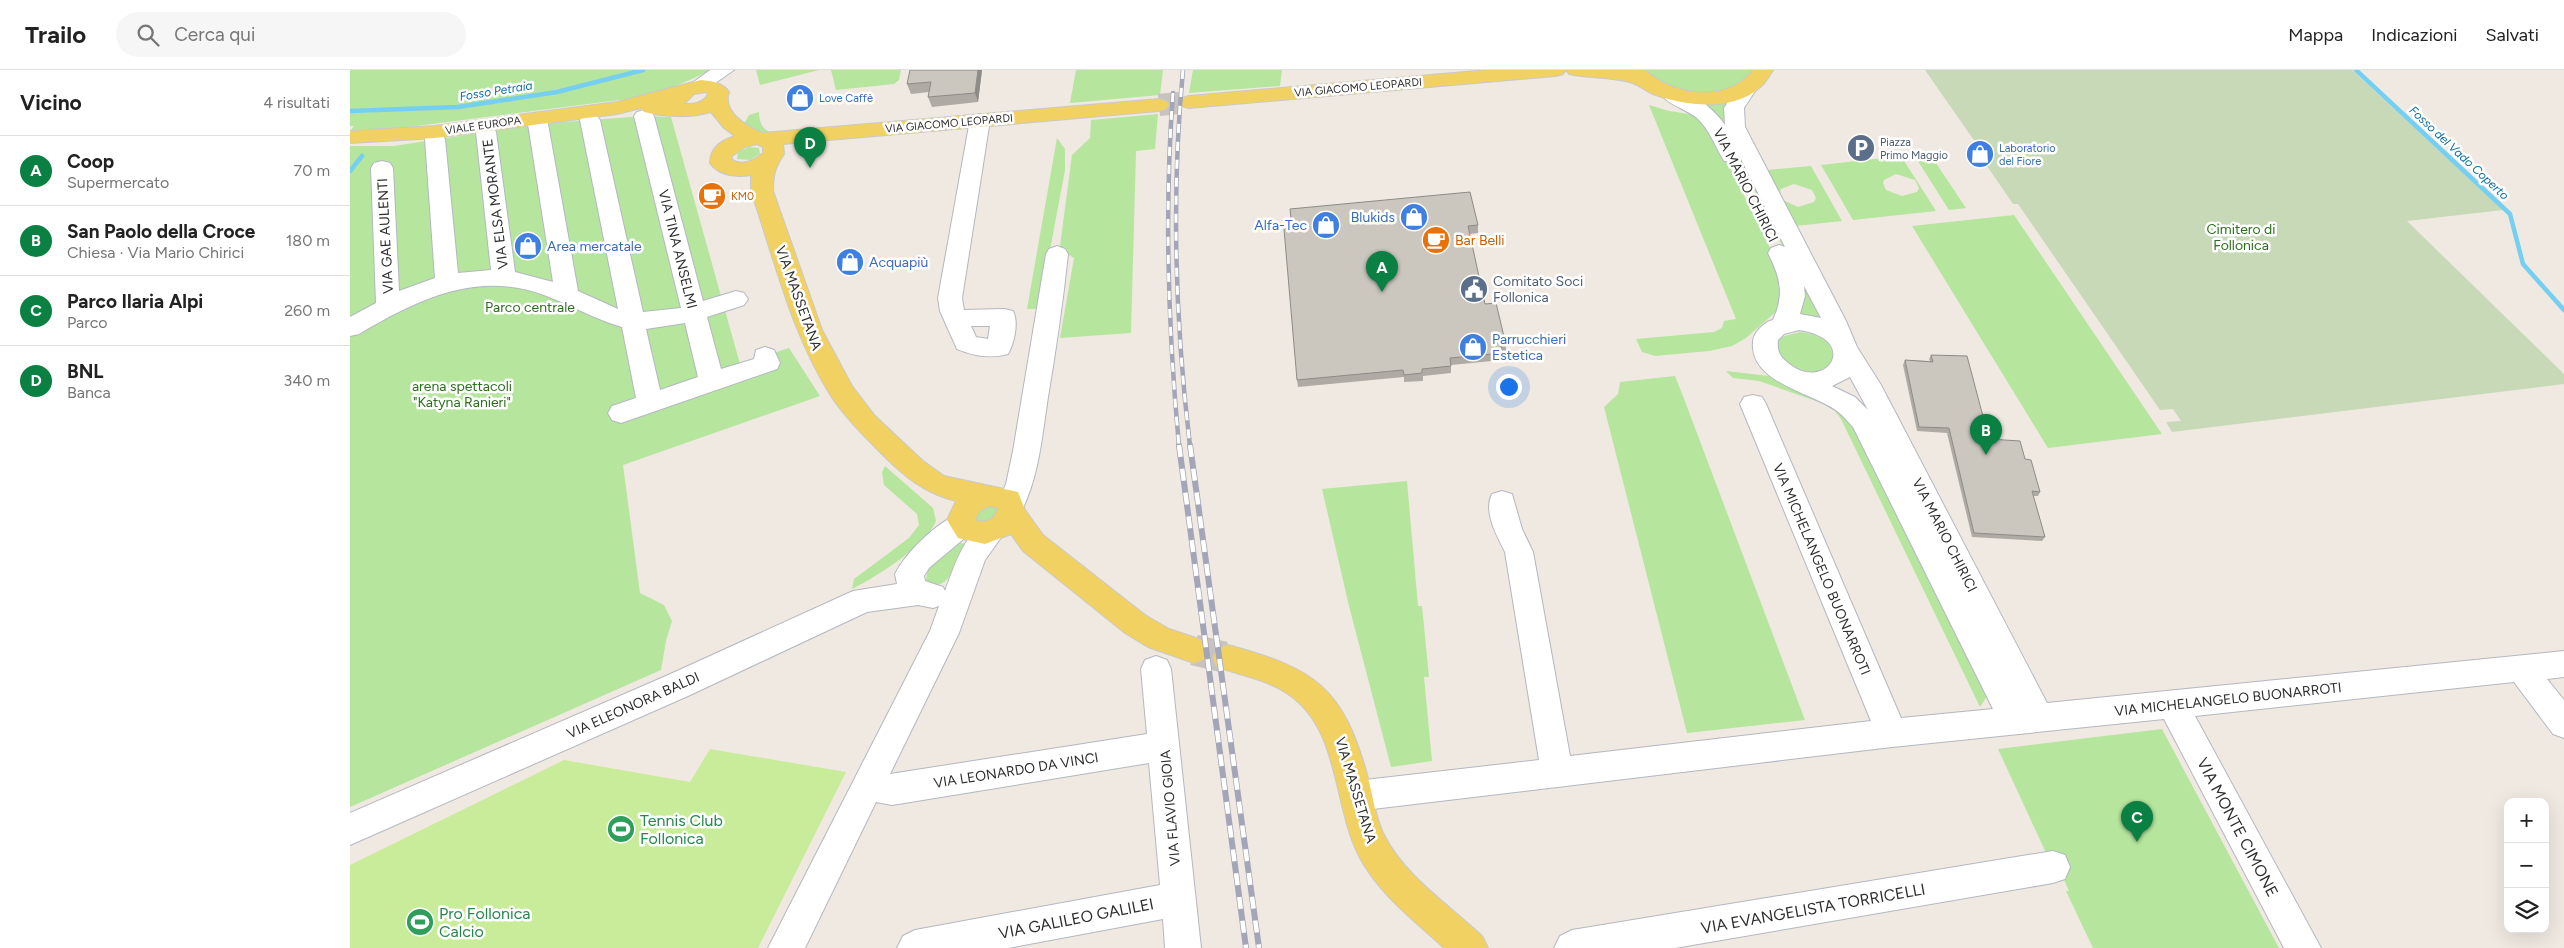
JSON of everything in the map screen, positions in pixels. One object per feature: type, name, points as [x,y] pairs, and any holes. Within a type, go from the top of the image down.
[{"type":"main road","name":"VIA GIACOMO LEOPARDI","points":[[1189,102],[1556,70]]},
{"type":"main road","points":[[1576,70],[1636,74],[1671,94],[1712,98],[1731,94],[1760,76]]},
{"type":"main road","points":[[686,99],[704,107],[718,95]]},
{"type":"main road","points":[[718,95],[718,105],[729,122],[764,149]]},
{"type":"main road","points":[[686,99],[715,127],[723,138],[725,150]]},
{"type":"main road","name":"VIALE EUROPA","points":[[350,137],[435,132],[686,99]]},
{"type":"main road","name":"VIA GIACOMO LEOPARDI","points":[[764,149],[793,146],[828,135],[1159,105]]},
{"type":"main road","points":[[762,191],[736,170],[721,163],[721,154],[739,141],[764,149]]},
{"type":"main road","points":[[736,170],[752,168],[764,149]]},
{"type":"main road","name":"VIA MASSETANA","points":[[764,149],[762,191],[804,320],[829,374],[873,430],[923,476],[997,512],[1135,624],[1159,638],[1194,650]]},
{"type":"main road","name":"VIA MASSETANA","points":[[934,483],[951,502],[962,521]]},
{"type":"main road","points":[[962,521],[965,508],[997,512]]},
{"type":"main road","name":"VIA MASSETANA","points":[[1228,658],[1282,675],[1308,691],[1319,701],[1338,733],[1364,827],[1381,860],[1392,875],[1470,948]]},
{"type":"street","points":[[686,99],[724,70]]},
{"type":"street","points":[[718,95],[733,70]]},
{"type":"street","name":"VIA MARIO CHIRICI","points":[[1760,76],[1734,108],[1735,127],[1845,347],[1868,385],[2027,720]]},
{"type":"street","name":"VIA MARIO CHIRICI","points":[[1671,94],[1704,112],[1717,126],[1793,279],[1794,296],[1784,324]]},
{"type":"street","name":"VIA TINA ANSELMI","points":[[644,116],[712,382]]},
{"type":"street","points":[[590,120],[650,403]]},
{"type":"street","points":[[956,318],[952,311],[950,298],[980,120]]},
{"type":"street","points":[[538,124],[567,295]]},
{"type":"street","name":"VIA ELSA MORANTE","points":[[486,132],[504,277]]},
{"type":"street","points":[[435,139],[447,281]]},
{"type":"street","name":"VIA GAE AULENTI","points":[[382,168],[388,305]]},
{"type":"street","points":[[935,590],[975,551],[1022,468],[1052,303],[1057,254]]},
{"type":"street","points":[[350,328],[388,305],[447,281],[471,277],[504,277],[533,283],[567,295],[610,316],[633,320],[662,320],[736,299]]},
{"type":"street","name":"VIA MARIO CHIRICI","points":[[1798,380],[1814,382],[1835,376],[1844,368],[1845,347],[1831,332],[1816,325],[1799,322],[1784,324],[1767,334],[1763,345],[1764,352],[1770,364],[1777,370],[1846,404],[1863,421],[2027,720]]},
{"type":"street","points":[[621,413],[768,363],[765,356]]},
{"type":"street","name":"VIA MICHELANGELO BUONARROTI","points":[[1752,404],[1892,733]]},
{"type":"street","points":[[1502,502],[1508,529],[1518,552],[1558,772]]},
{"type":"street","points":[[786,948],[936,649],[935,590],[962,521]]},
{"type":"street","name":"VIA ELEONORA BALDI","points":[[350,829],[677,686],[863,600],[935,590]]},
{"type":"street","name":"VIA MICHELANGELO BUONARROTI","points":[[1356,796],[1892,733],[2564,664]]},
{"type":"street","name":"VIA FLAVIO GIOIA","points":[[1156,668],[1183,948]]},
{"type":"street","points":[[2521,668],[2564,724]]},
{"type":"street","name":"VIA MONTE CIMONE","points":[[2173,705],[2303,948]]},
{"type":"street","name":"VIA LEONARDO DA VINCI","points":[[868,785],[892,790],[1164,746]]},
{"type":"street","name":"VIA EVANGELISTA TORRICELLI","points":[[1572,948],[2053,867]]},
{"type":"street","name":"VIA GALILEO GALILEI","points":[[915,948],[1178,899]]},
{"type":"green space","points":[[350,70],[712,70],[669,89],[635,98],[400,128],[351,130],[354,126],[350,126]]},
{"type":"green space","points":[[756,70],[819,70],[760,85]]},
{"type":"green space","points":[[831,70],[901,70],[899,80],[894,84],[836,90]]},
{"type":"green space","points":[[1076,70],[1163,70],[1160,95],[1070,103]]},
{"type":"green space","points":[[1193,70],[1282,70],[1280,86],[1189,93]]},
{"type":"green space","points":[[1642,70],[1754,70],[1748,78],[1732,88],[1724,91],[1695,93],[1668,87]]},
{"type":"green space","name":"Cimitero di Follonica","points":[[1925,70],[2352,70],[2503,210],[2407,221],[2564,374],[2564,384],[2172,432],[2166,422],[2181,421],[2173,409],[2160,410],[2018,204],[2013,204],[1976,150],[1980,149]]},
{"type":"green space","points":[[1731,99],[1828,322],[1793,315],[1797,275],[1724,130],[1696,102]]},
{"type":"green space","points":[[1649,105],[1669,111],[1695,115],[1711,129],[1785,278],[1779,309],[1746,338],[1732,346],[1709,351],[1655,356],[1642,352],[1636,339],[1714,332],[1722,328],[1724,321],[1736,319]]},
{"type":"green space","points":[[759,112],[762,124],[771,133],[758,131],[744,124],[749,115]]},
{"type":"green space","points":[[1158,114],[1155,149],[1136,151],[1131,333],[1060,338],[1074,258],[1062,251],[1060,246],[1072,155],[1090,138],[1091,120]]},
{"type":"green space","name":"Parco centrale","points":[[644,116],[671,117],[740,364],[789,348],[820,396],[623,465],[640,593],[664,605],[672,621],[661,670],[350,807],[350,146],[394,146],[538,124]]},
{"type":"green space","points":[[1057,138],[1065,149],[1065,170],[1039,309],[1027,309]]},
{"type":"green space","points":[[749,147],[759,148],[760,154],[750,160],[737,159],[738,152]]},
{"type":"green space","points":[[1930,154],[1966,208],[1949,210],[1914,155]]},
{"type":"green space","points":[[1901,156],[1936,211],[1853,220],[1821,165]],"holes":[[[1896,174],[1915,180],[1919,188],[1917,192],[1902,196],[1886,190],[1883,183],[1884,180]]]},
{"type":"green space","points":[[1811,166],[1842,221],[1795,226],[1766,170]],"holes":[[[1794,184],[1812,190],[1816,198],[1814,202],[1798,207],[1783,200],[1780,193],[1781,189]]]},
{"type":"green space","points":[[2014,215],[2162,434],[2048,448],[1912,226]]},
{"type":"green space","points":[[1800,332],[1812,334],[1829,344],[1835,353],[1829,369],[1809,375],[1779,362],[1775,344],[1781,337]]},
{"type":"green space","points":[[1726,371],[1769,376],[1847,411],[1987,696],[1980,707],[1841,419],[1834,410],[1822,403],[1759,381],[1733,378]]},
{"type":"green space","points":[[1675,376],[1805,720],[1687,733],[1604,407],[1618,394],[1620,382]]},
{"type":"green space","points":[[885,466],[933,508],[936,521],[922,541],[911,551],[887,569],[852,589],[854,579],[909,538],[919,525],[917,514],[884,485],[882,472]]},
{"type":"green space","points":[[1407,481],[1418,606],[1422,606],[1429,677],[1424,677],[1432,761],[1391,767],[1349,606],[1322,489]]},
{"type":"green space","points":[[999,505],[999,518],[976,524],[973,512],[979,506]]},
{"type":"green space","points":[[956,542],[965,544],[951,574],[940,584],[933,584],[926,580],[928,568]]},
{"type":"green space","points":[[2162,729],[2279,948],[2093,948],[2066,891],[2069,891],[2053,855],[2047,855],[1998,749]]},
{"type":"green space","name":"Tennis Club Follonica","points":[[710,749],[846,772],[758,948],[350,948],[350,865],[564,760],[690,782]]},
{"type":"building","points":[[910,70],[978,70],[975,93],[928,97],[931,82],[907,84]]},
{"type":"building","points":[[1470,192],[1478,225],[1468,226],[1485,304],[1496,303],[1506,345],[1501,346],[1503,353],[1450,358],[1451,366],[1422,369],[1422,373],[1404,375],[1403,370],[1297,380],[1284,229],[1292,228],[1290,209]]},
{"type":"building","points":[[1931,355],[1967,356],[1989,439],[2020,441],[2025,459],[2031,460],[2040,492],[2032,491],[2045,537],[1974,533],[1949,428],[1919,427],[1905,360],[1933,362]]},
{"type":"waterway","name":"Fosso Petraia","points":[[350,111],[458,107],[557,92],[643,70]]},
{"type":"waterway","name":"Fosso del Vado Coperto","points":[[2356,70],[2510,214],[2523,264],[2564,310]]},
{"type":"waterway","points":[[350,171],[362,156]]},
{"type":"tunnel","points":[[1159,105],[1189,102]]},
{"type":"tunnel","points":[[1194,650],[1228,658]]},
{"type":"railway","points":[[1183,70],[1177,164],[1176,258],[1181,352],[1190,446]]},
{"type":"railway","points":[[1173,93],[1170,137],[1168,270],[1179,446]]},
{"type":"railway","points":[[1179,445],[1246,948]]},
{"type":"railway","points":[[1190,445],[1259,948]]},
{"type":"place","name":"Love Caffè","points":[[800,98]]},
{"type":"place","name":"Piazza Primo Maggio","points":[[1861,148]]},
{"type":"place","name":"Laboratorio del Fiore","points":[[1980,154]]},
{"type":"place","name":"BNL","points":[[810,168]]},
{"type":"place","name":"KM0","points":[[712,196]]},
{"type":"place","name":"Blukids","points":[[1414,217]]},
{"type":"place","name":"Alfa-Tec","points":[[1326,225]]},
{"type":"place","name":"Bar Belli","points":[[1436,240]]},
{"type":"place","name":"Area mercatale","points":[[528,246]]},
{"type":"place","name":"Acquapiù","points":[[850,262]]},
{"type":"place","name":"Comitato Soci Follonica","points":[[1474,289]]},
{"type":"place","name":"Coop","points":[[1382,292]]},
{"type":"place","name":"Parrucchieri Estetica","points":[[1473,347]]},
{"type":"place","name":"San Paolo della Croce","points":[[1986,455]]},
{"type":"place","name":"Tennis Club Follonica","points":[[621,829]]},
{"type":"place","name":"Parco Ilaria Alpi","points":[[2137,842]]},
{"type":"place","name":"Pro Follonica Calcio","points":[[420,922]]},
{"type":"park label","name":"arena spettacoli \"Katyna Ranieri\"","points":[[462,394]]}]
